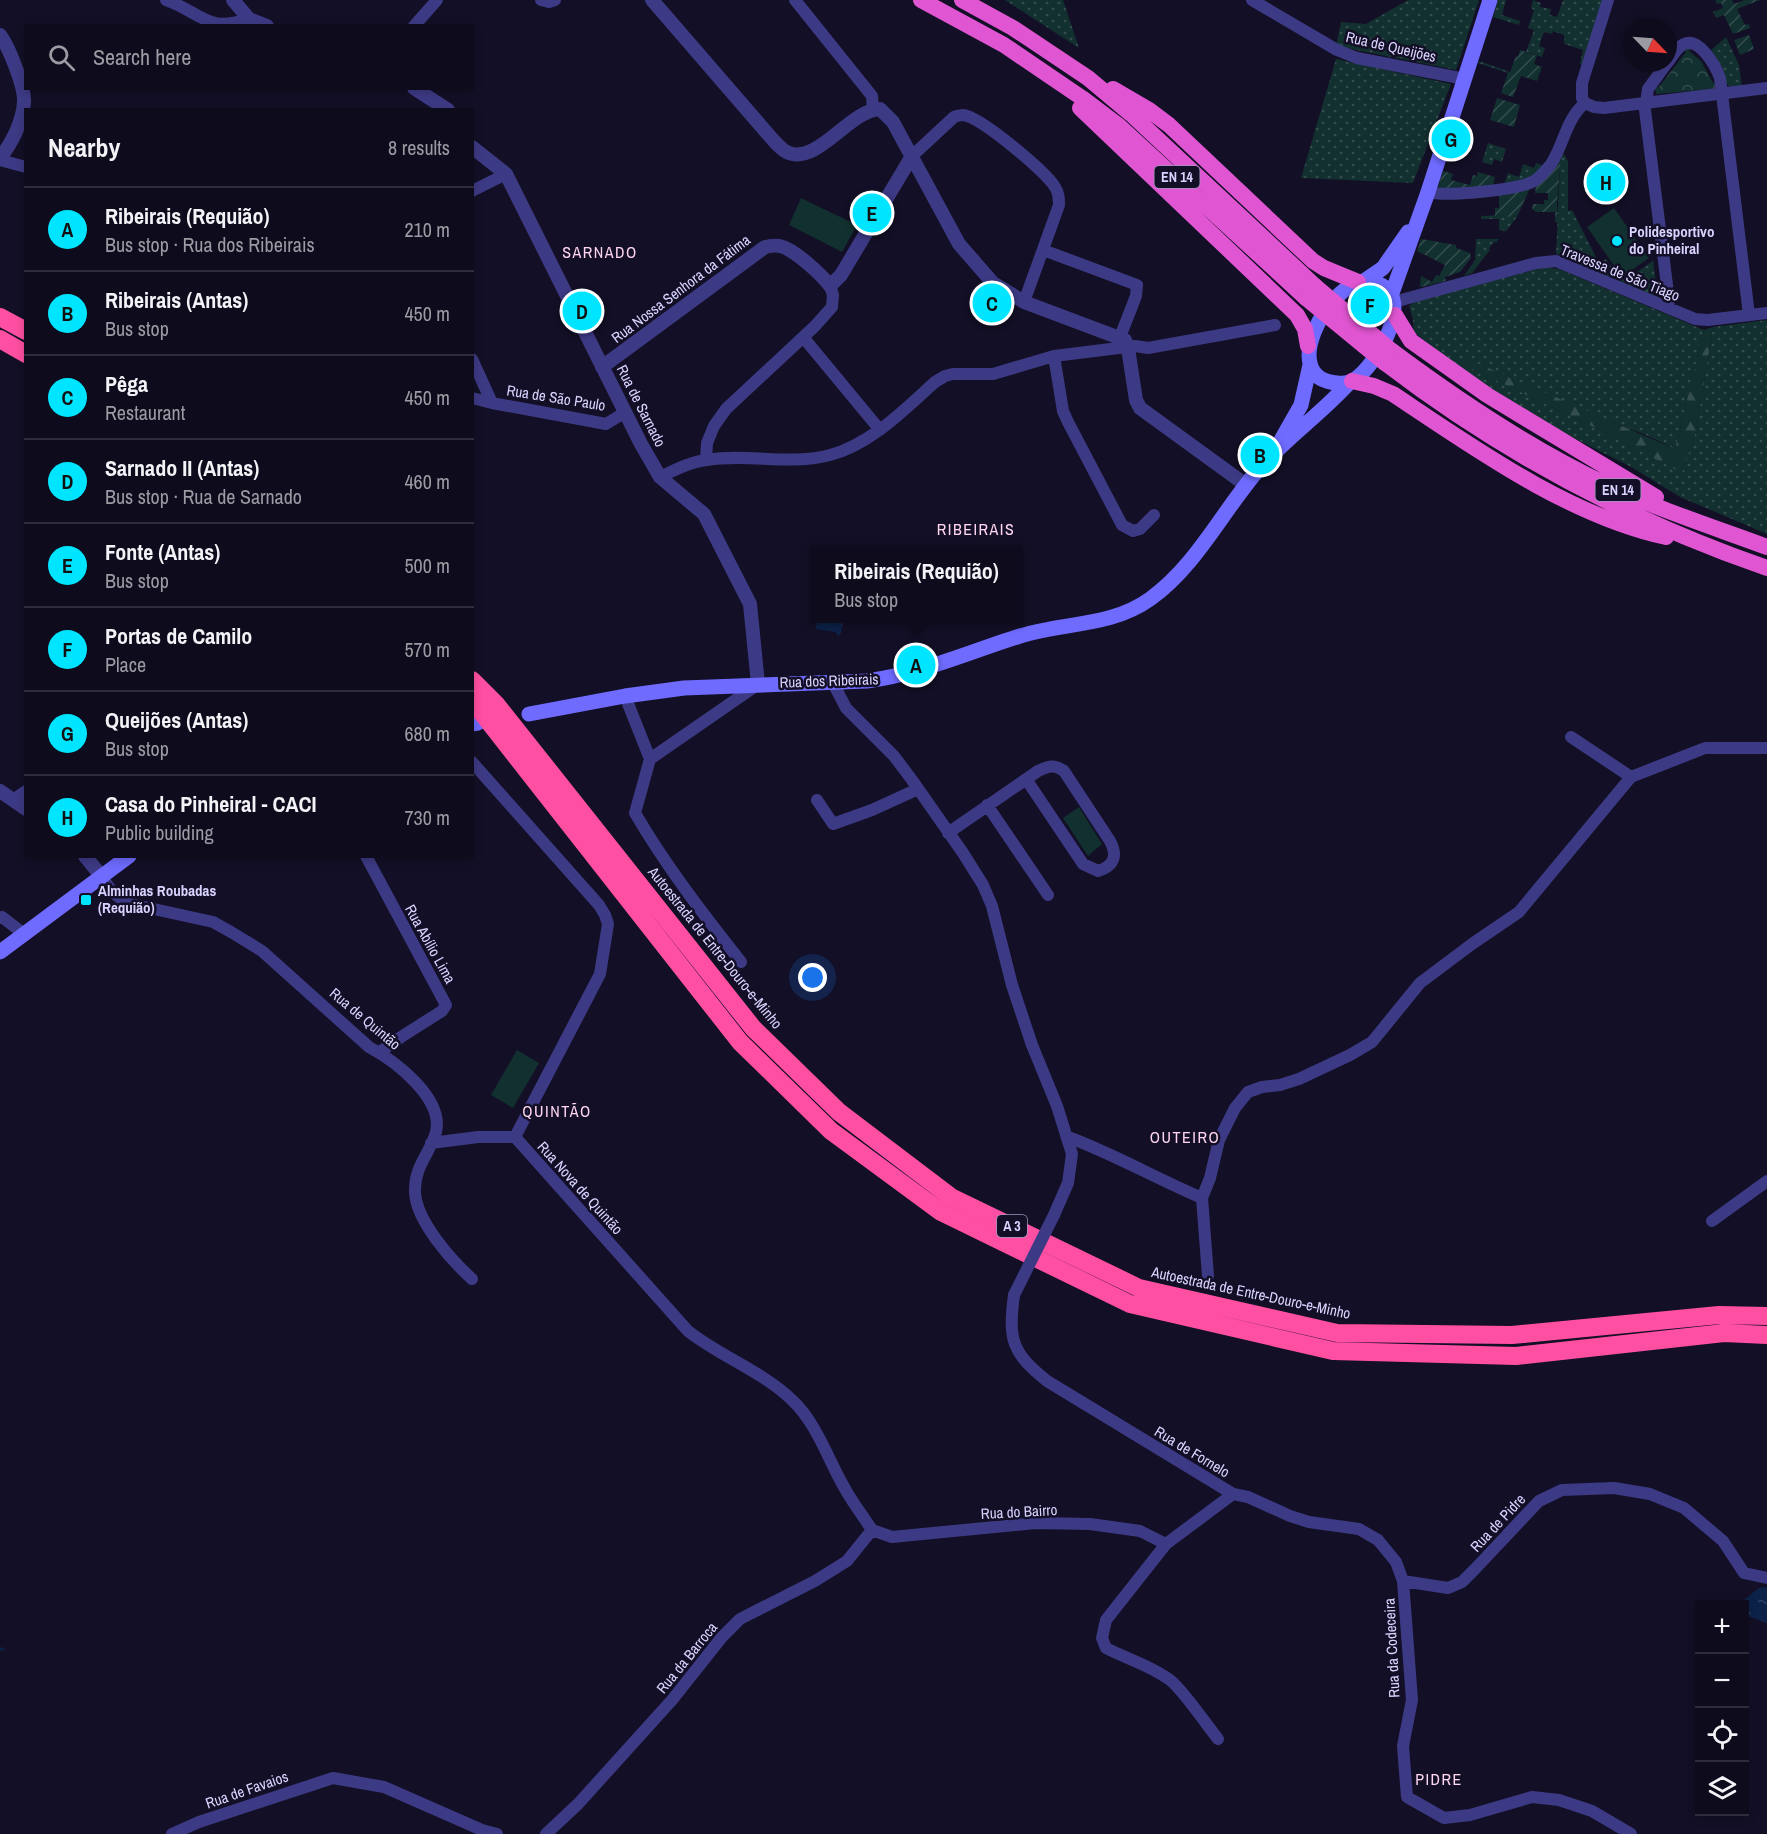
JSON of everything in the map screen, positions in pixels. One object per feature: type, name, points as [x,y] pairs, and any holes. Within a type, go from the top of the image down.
[{"type":"highway","name":"EN 14","points":[[921,0],[979,31],[1038,68],[1119,126],[1450,411],[1521,456],[1599,498],[1695,542],[1767,568]]},
{"type":"highway","name":"EN 14","points":[[962,0],[1013,28],[1088,78],[1131,114],[1310,292]]},
{"type":"highway","points":[[1038,68],[1297,315],[1305,328],[1308,346]]},
{"type":"highway","points":[[1088,78],[1109,87],[1160,118],[1313,261],[1324,268],[1361,281]]},
{"type":"highway","points":[[1393,304],[1404,333],[1411,341],[1487,395],[1693,519]]},
{"type":"highway","points":[[0,317],[24,330]]},
{"type":"highway","points":[[0,339],[24,353]]},
{"type":"highway","name":"EN 14","points":[[1388,357],[1537,448],[1606,485],[1767,547]]},
{"type":"highway","points":[[1351,381],[1374,386],[1393,394],[1487,456],[1584,509],[1649,534],[1695,542]]},
{"type":"highway","name":"Autoestrada de Entre-Douro-e-Minho","points":[[474,682],[496,704],[753,1028],[839,1112],[951,1197],[1138,1288],[1337,1333],[1512,1335],[1719,1315],[1767,1316]]},
{"type":"highway","name":"A 3","points":[[474,706],[482,713],[740,1042],[831,1131],[941,1212],[1130,1304],[1333,1351],[1516,1356],[1724,1333],[1767,1335]]},
{"type":"main road","points":[[1275,450],[1368,367],[1393,324],[1393,304],[1416,223],[1490,0]]},
{"type":"main road","points":[[1275,450],[1300,405],[1310,365],[1308,346],[1315,330],[1337,295],[1348,285],[1361,281],[1383,268],[1416,223]]},
{"type":"main road","points":[[1361,281],[1378,284],[1393,304]]},
{"type":"main road","points":[[1310,365],[1320,378],[1329,382],[1339,384],[1351,381]]},
{"type":"main road","name":"Rua dos Ribeirais","points":[[530,714],[625,696],[684,688],[867,681],[900,676],[1021,635],[1121,615],[1151,598],[1182,569],[1275,450]]},
{"type":"main road","points":[[0,952],[126,858]]},
{"type":"street","points":[[166,0],[204,21],[234,24],[249,19]]},
{"type":"street","points":[[234,0],[249,19],[262,24]]},
{"type":"street","points":[[416,24],[437,0]]},
{"type":"street","points":[[541,0],[549,2],[555,0]]},
{"type":"street","points":[[652,0],[774,141],[788,153],[805,153],[820,145],[864,112],[879,109],[893,122],[959,243],[993,283],[1024,302],[1124,343]]},
{"type":"street","points":[[795,0],[872,96],[873,109]]},
{"type":"street","name":"Rua de Queijões","points":[[1252,0],[1337,50],[1357,58],[1465,79]]},
{"type":"street","points":[[1608,0],[1582,83],[1582,98],[1585,103],[1604,108],[1767,88]]},
{"type":"street","points":[[0,35],[10,53],[24,102],[14,135],[0,159],[24,166]]},
{"type":"street","points":[[1677,51],[1686,43],[1698,47],[1711,59],[1723,86],[1749,315]]},
{"type":"street","points":[[1661,72],[1648,89],[1646,102],[1668,308]]},
{"type":"street","points":[[417,90],[445,108]]},
{"type":"street","points":[[1428,192],[1444,194],[1527,184],[1542,175],[1551,163],[1572,117],[1585,103]]},
{"type":"street","points":[[706,460],[707,443],[714,426],[726,410],[832,307],[833,295],[830,286],[841,275],[912,156],[954,117],[962,115],[970,117],[1000,136],[1032,163],[1059,194],[1059,205],[1024,302]]},
{"type":"street","name":"Rua de Sarnado","points":[[474,149],[506,174],[624,413],[660,477],[704,514],[750,604],[758,684]]},
{"type":"street","points":[[474,190],[506,174]]},
{"type":"street","name":"Rua Nossa Senhora da Fátima","points":[[602,367],[765,247],[778,245],[790,250],[830,286]]},
{"type":"street","points":[[1044,250],[1137,285],[1124,343],[1136,400],[1140,408],[1246,485]]},
{"type":"street","name":"Travessa de São Tiago","points":[[1393,304],[1547,260],[1562,262],[1668,308],[1702,320],[1767,313]]},
{"type":"street","points":[[660,477],[682,466],[706,460],[728,458],[801,460],[837,453],[880,430],[945,376],[993,374],[1054,356],[1124,343],[1155,346],[1275,325]]},
{"type":"street","points":[[803,337],[880,430]]},
{"type":"street","points":[[1054,356],[1063,411],[1122,525],[1133,531],[1140,529],[1154,515]]},
{"type":"street","name":"Rua de São Paulo","points":[[474,363],[492,403],[606,424],[624,413]]},
{"type":"street","points":[[474,398],[492,403]]},
{"type":"street","name":"Rua de Fornelo","points":[[832,681],[846,708],[894,756],[983,885],[992,906],[1012,985],[1068,1137],[1072,1154],[1068,1183],[1014,1295],[1010,1323],[1014,1345],[1027,1365],[1072,1397],[1233,1494],[1248,1497],[1309,1522],[1359,1529],[1370,1534],[1386,1548],[1396,1563],[1403,1581]]},
{"type":"street","points":[[650,759],[758,684]]},
{"type":"street","points":[[625,696],[650,759],[635,813],[656,849],[684,889],[741,962]]},
{"type":"street","points":[[1571,737],[1631,777]]},
{"type":"street","points":[[1208,1276],[1202,1198],[1210,1178],[1219,1140],[1235,1108],[1248,1092],[1299,1079],[1372,1042],[1420,983],[1519,912],[1631,777],[1705,748],[1767,748]]},
{"type":"street","points":[[431,1143],[478,1137],[515,1137],[600,974],[608,924],[599,905],[474,764]]},
{"type":"street","points":[[948,833],[987,805],[1026,779],[1038,771],[1050,766],[1058,766],[1064,771],[1114,848],[1115,857],[1107,869],[1098,871],[1083,864],[1026,779]]},
{"type":"street","points":[[817,800],[833,824],[872,810],[918,789]]},
{"type":"street","points":[[0,791],[24,807]]},
{"type":"street","points":[[13,801],[24,793]]},
{"type":"street","points":[[987,805],[1048,895]]},
{"type":"street","points":[[87,858],[102,877]]},
{"type":"street","name":"Rua Abílio Lima","points":[[367,858],[446,1005],[442,1011],[401,1036],[380,1053]]},
{"type":"street","name":"Rua de Quintão","points":[[102,877],[119,899],[131,904],[213,922],[262,951],[369,1047],[386,1056],[424,1092],[433,1107],[437,1121],[435,1133],[419,1168],[415,1194],[427,1225],[454,1262],[472,1279]]},
{"type":"street","points":[[0,918],[2,917],[24,934]]},
{"type":"street","name":"Rua Nova de Quintão","points":[[515,1137],[688,1331],[703,1343],[757,1373],[794,1401],[807,1418],[845,1490],[872,1530]]},
{"type":"street","points":[[1068,1137],[1110,1154],[1153,1177],[1202,1198]]},
{"type":"street","points":[[1712,1221],[1767,1181]]},
{"type":"street","name":"Rua de Pidre","points":[[1403,1581],[1448,1588],[1461,1582],[1539,1501],[1562,1490],[1614,1488],[1650,1494],[1684,1508],[1723,1541],[1744,1573],[1767,1578]]},
{"type":"street","points":[[1218,1739],[1172,1681],[1106,1648],[1102,1638],[1106,1620],[1166,1544],[1233,1494]]},
{"type":"street","name":"Rua do Bairro","points":[[872,1530],[892,1537],[1036,1523],[1090,1524],[1140,1532],[1166,1544]]},
{"type":"street","name":"Rua da Barroca","points":[[546,1834],[578,1804],[664,1709],[722,1637],[740,1619],[815,1581],[847,1561],[872,1530]]},
{"type":"street","name":"Rua da Codeceira","points":[[1403,1581],[1412,1700],[1404,1746],[1407,1797],[1444,1818],[1470,1815],[1532,1797],[1559,1800],[1592,1811],[1631,1834]]},
{"type":"street","name":"Rua de Favaios","points":[[172,1834],[199,1822],[333,1778],[384,1788],[482,1830],[497,1834]]},
{"type":"green space","points":[[1005,0],[1063,0],[1079,48]]},
{"type":"green space","points":[[1408,0],[1479,0],[1456,70],[1336,46],[1341,22],[1366,24]]},
{"type":"green space","points":[[1498,0],[1506,0],[1502,15],[1520,21],[1519,25],[1493,17]]},
{"type":"green space","points":[[1533,0],[1541,3],[1540,7],[1551,9],[1550,15],[1557,17],[1563,0],[1603,0],[1583,65],[1580,64],[1583,50],[1564,44],[1564,35],[1553,31],[1552,34],[1544,32],[1539,46],[1545,48],[1542,57],[1526,52],[1534,30],[1528,28],[1534,10],[1531,8]]},
{"type":"green space","points":[[1715,0],[1732,0],[1734,4],[1745,0],[1760,0],[1737,9],[1745,25],[1749,24],[1750,28],[1733,34],[1724,15],[1716,18],[1713,12],[1723,8],[1721,3],[1717,4]]},
{"type":"green space","points":[[1749,35],[1754,49],[1740,55],[1734,40]]},
{"type":"green space","points":[[1726,37],[1739,65],[1742,87],[1728,86],[1720,69],[1722,67],[1711,50]]},
{"type":"green space","points":[[1692,48],[1689,51],[1701,61],[1713,83],[1717,82],[1714,89],[1656,94],[1655,86],[1658,88],[1670,72],[1677,72],[1677,64],[1686,52],[1683,49]]},
{"type":"green space","points":[[1520,50],[1537,56],[1534,64],[1542,67],[1537,81],[1521,76],[1513,97],[1501,93],[1508,73],[1478,63],[1479,61],[1510,72]]},
{"type":"green space","points":[[1336,59],[1451,84],[1413,183],[1301,178]]},
{"type":"green space","points":[[1497,98],[1520,105],[1514,127],[1490,120]]},
{"type":"green space","points":[[1488,143],[1506,149],[1502,162],[1494,159],[1492,165],[1482,162]]},
{"type":"green space","points":[[1563,153],[1568,161],[1568,211],[1572,210],[1599,263],[1606,259],[1621,279],[1625,280],[1653,261],[1656,283],[1660,283],[1660,297],[1556,254],[1560,169]]},
{"type":"green space","points":[[1561,157],[1557,204],[1558,222],[1555,222],[1555,212],[1536,212],[1532,209],[1533,204],[1544,204],[1544,200],[1548,200],[1548,193],[1535,193],[1536,185]]},
{"type":"green space","points":[[1536,163],[1545,166],[1527,180],[1504,185],[1508,173],[1519,177],[1523,164],[1534,168]]},
{"type":"green space","points":[[1443,171],[1453,174],[1451,180],[1470,185],[1473,175],[1477,176],[1478,172],[1495,177],[1493,186],[1440,190],[1438,187]]},
{"type":"green space","points":[[1530,188],[1517,217],[1495,216],[1495,208],[1499,208],[1499,191]]},
{"type":"green space","points":[[801,198],[857,225],[842,252],[789,225]]},
{"type":"green space","name":"Polidesportivo do Pinheiral","points":[[1614,208],[1649,258],[1622,277],[1587,227]]},
{"type":"green space","points":[[1481,216],[1517,217],[1506,231],[1499,230],[1499,219],[1481,219]]},
{"type":"green space","points":[[1421,239],[1456,245],[1456,248],[1470,253],[1471,258],[1460,272],[1445,277],[1446,281],[1421,287],[1421,276],[1432,282],[1436,275],[1439,276],[1445,265],[1417,251]]},
{"type":"green space","points":[[1476,239],[1499,239],[1489,248],[1490,250],[1472,273],[1464,276],[1475,260]]},
{"type":"green space","points":[[1544,267],[1559,269],[1704,330],[1675,449],[1646,435],[1465,365],[1682,472],[1696,431],[1713,327],[1767,320],[1767,534],[1680,497],[1633,468],[1568,435],[1461,370],[1414,332],[1409,306],[1414,302]]},
{"type":"green space","points":[[1713,327],[1696,431],[1682,473],[1602,431],[1464,365],[1468,359],[1675,449],[1704,330]]},
{"type":"green space","points":[[1079,807],[1102,844],[1088,856],[1063,818]]},
{"type":"green space","points":[[517,1050],[539,1063],[513,1108],[491,1095]]},
{"type":"water","points":[[817,623],[843,623],[841,633],[838,636],[836,632],[816,629]]},
{"type":"water","points":[[1767,1587],[1767,1623],[1749,1616],[1749,1600],[1744,1600],[1759,1588]]},
{"type":"place","name":"Queijões (Antas)","points":[[1451,139]]},
{"type":"place","name":"Casa do Pinheiral - CACI","points":[[1606,182]]},
{"type":"place","name":"Fonte (Antas)","points":[[872,213]]},
{"type":"place","name":"Polidesportivo do Pinheiral","points":[[1617,241]]},
{"type":"place","name":"Pêga","points":[[992,303]]},
{"type":"place","name":"Portas de Camilo","points":[[1370,305]]},
{"type":"place","name":"Sarnado II (Antas)","points":[[582,311]]},
{"type":"place","name":"Ribeirais (Antas)","points":[[1260,455]]},
{"type":"place","name":"Ribeirais (Requião)","points":[[916,665]]},
{"type":"place","name":"Alminhas Roubadas (Requião)","points":[[86,900]]},
{"type":"district","name":"SARNADO","points":[[600,252]]},
{"type":"district","name":"RIBEIRAIS","points":[[976,529]]},
{"type":"district","name":"QUINTÃO","points":[[557,1111]]},
{"type":"district","name":"OUTEIRO","points":[[1185,1137]]},
{"type":"district","name":"PIDRE","points":[[1439,1779]]}]
